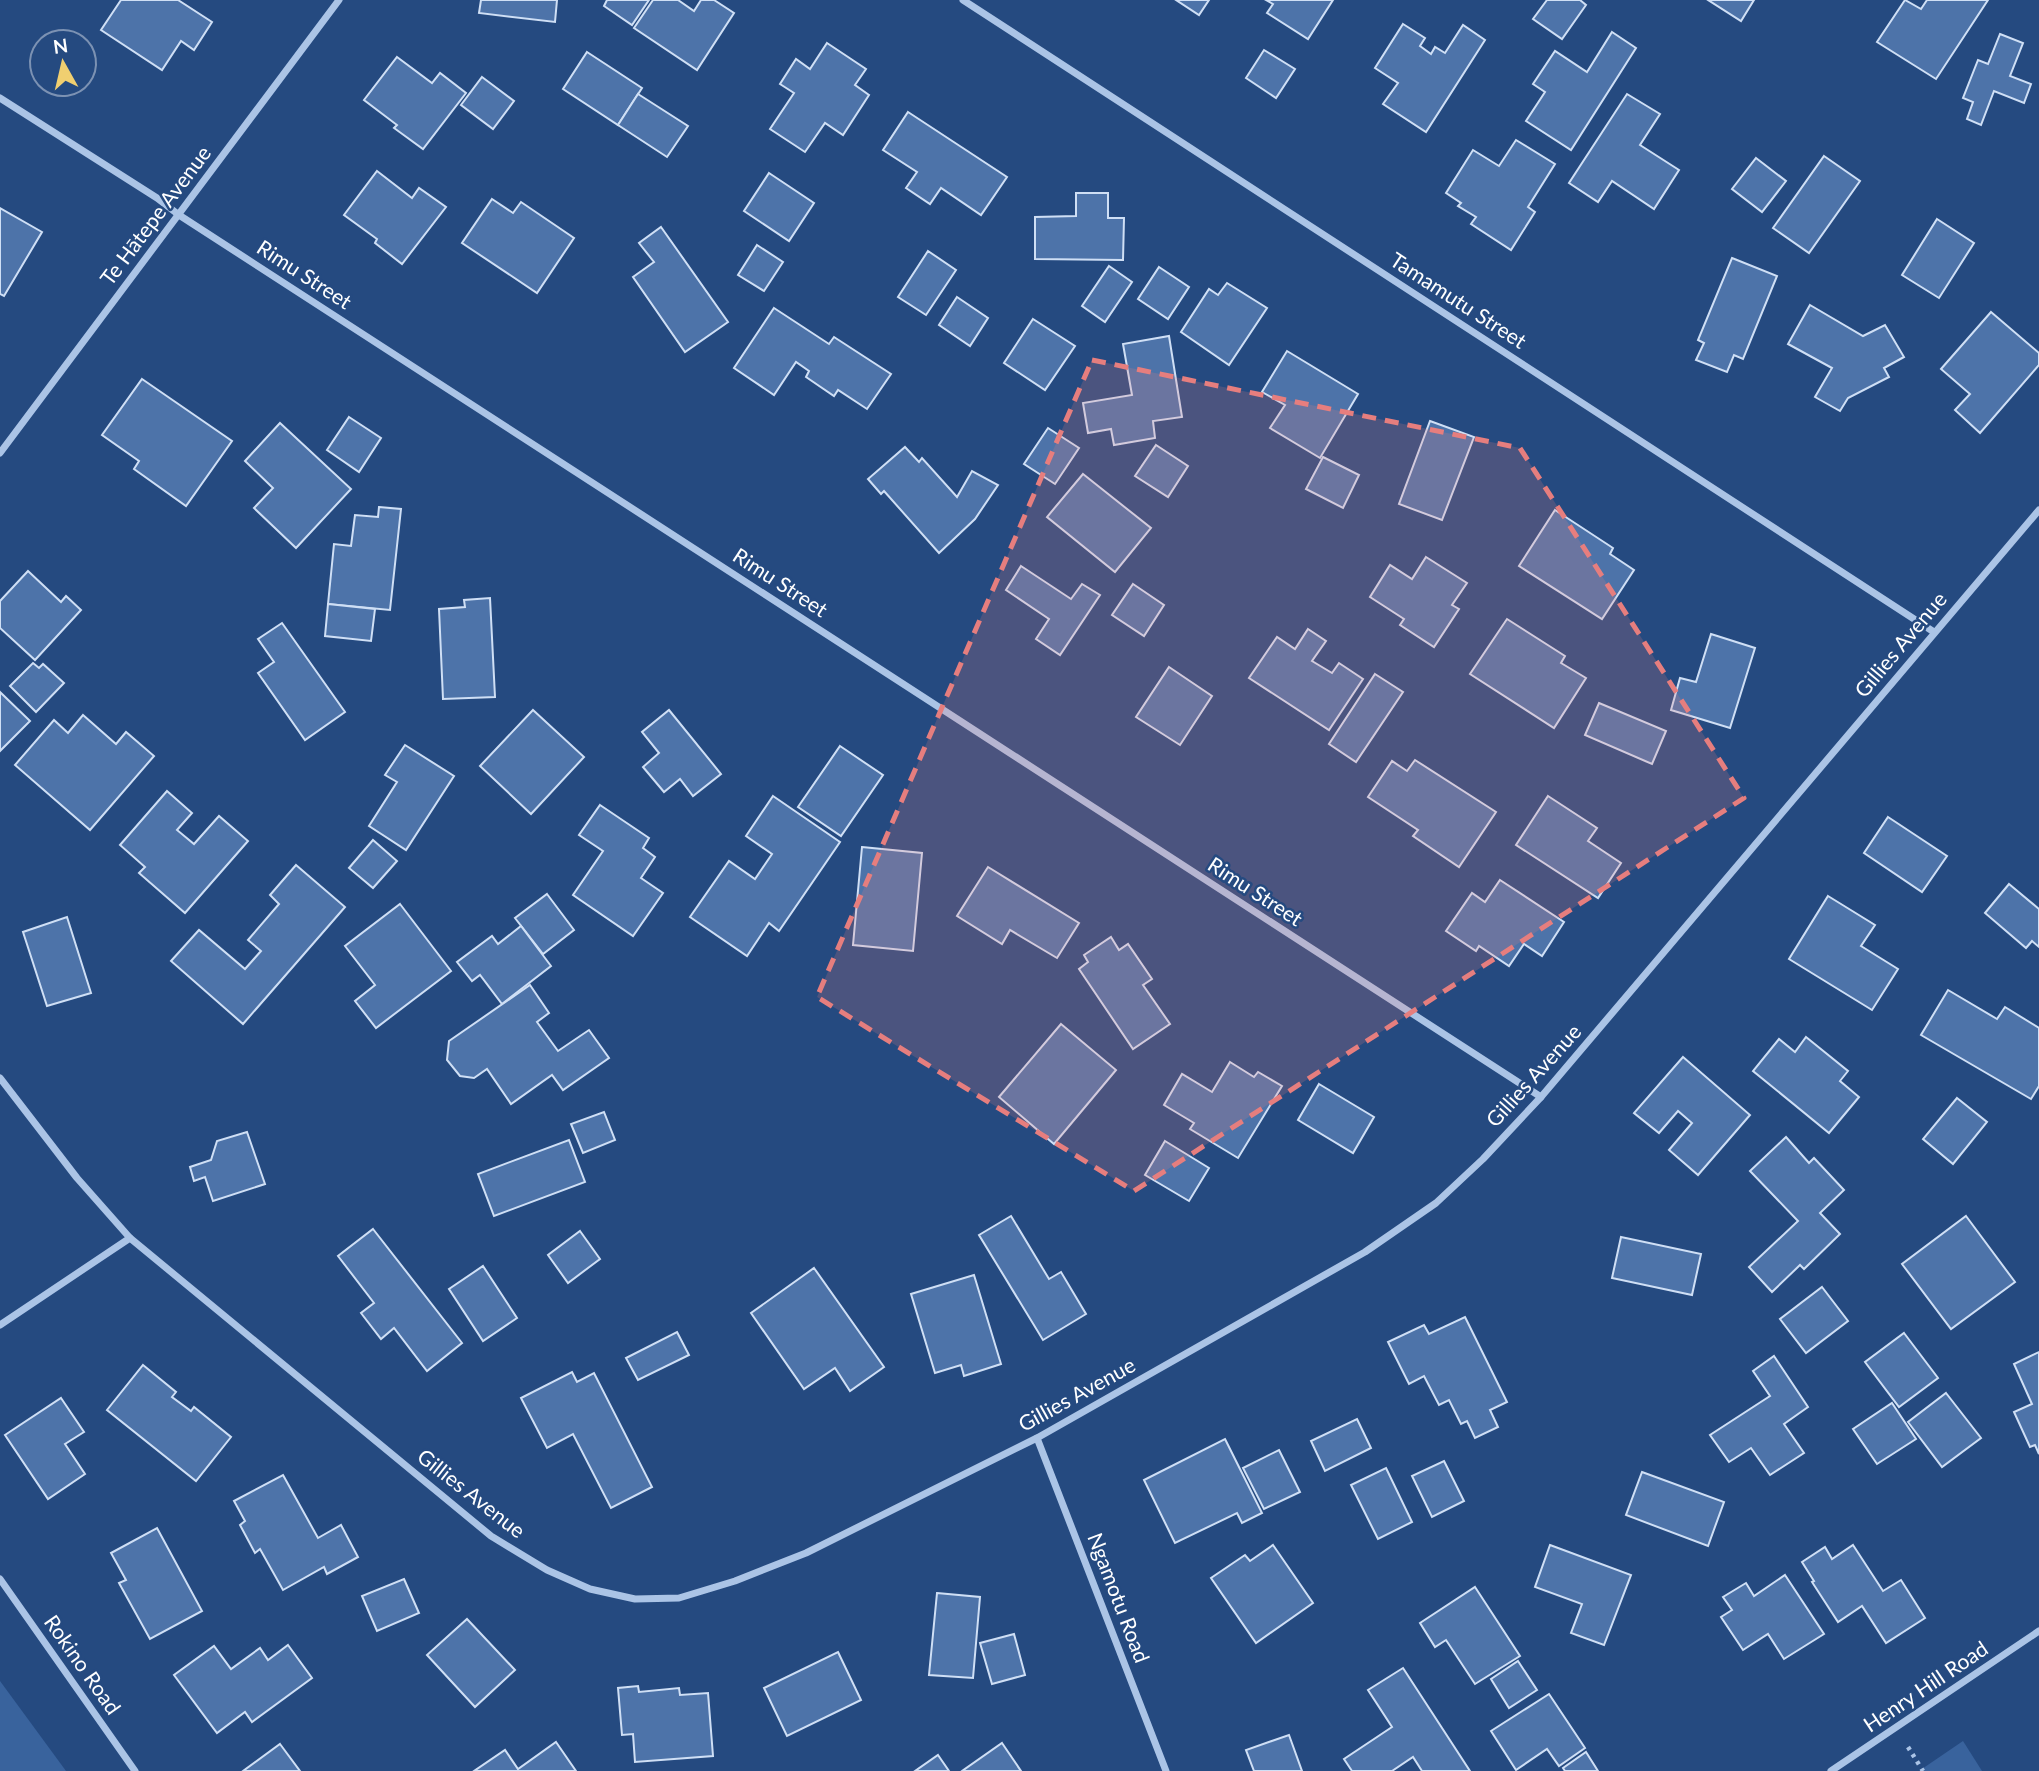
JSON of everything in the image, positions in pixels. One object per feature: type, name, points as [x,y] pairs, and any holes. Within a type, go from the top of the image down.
[{"type":"street","name":"Te Hātepe Avenue","points":[[0,453],[339,0]]},
{"type":"street","name":"Tamamutu Street","points":[[963,0],[1934,632]]},
{"type":"street","name":"Rimu Street","points":[[0,98],[1541,1097]]},
{"type":"street","name":"Gillies Avenue","points":[[0,1078],[77,1178],[130,1238],[491,1536],[547,1570],[590,1589],[635,1599],[679,1598],[735,1581],[806,1553],[1037,1438],[1365,1252],[1436,1203],[1483,1159],[1541,1097],[2039,510]]},
{"type":"street","points":[[0,1325],[130,1238]]},
{"type":"street","name":"Ngamotu Road","points":[[1037,1438],[1166,1771]]},
{"type":"street","name":"Rokino Road","points":[[0,1579],[135,1771]]},
{"type":"street","name":"Henry Hill Road","points":[[1831,1771],[2039,1631]]},
{"type":"highlighted area","points":[[1092,360],[1520,448],[1744,798],[1134,1191],[817,997]]},
{"type":"shaded area","points":[[0,1681],[66,1771],[0,1771]]},
{"type":"shaded area","points":[[1963,1741],[1982,1771],[1919,1771]]},
{"type":"building","points":[[121,0],[178,0],[212,22],[194,50],[181,41],[162,70],[101,30]]},
{"type":"building","points":[[481,0],[557,0],[555,22],[479,13]]},
{"type":"building","points":[[607,0],[649,0],[632,25],[604,6]]},
{"type":"building","points":[[653,0],[678,0],[694,11],[701,0],[714,0],[734,13],[697,70],[634,28]]},
{"type":"building","points":[[1176,0],[1209,0],[1199,15]]},
{"type":"building","points":[[1266,0],[1333,0],[1308,39],[1267,13],[1273,4]]},
{"type":"building","points":[[1547,0],[1580,0],[1586,5],[1562,39],[1533,19]]},
{"type":"building","points":[[1708,0],[1754,0],[1741,21]]},
{"type":"building","points":[[1905,0],[1921,9],[1927,0],[1988,0],[1936,79],[1877,42]]},
{"type":"building","points":[[1403,24],[1425,38],[1420,46],[1431,54],[1435,47],[1445,53],[1463,25],[1485,40],[1426,132],[1383,104],[1398,83],[1375,68]]},
{"type":"building","points":[[1612,32],[1636,48],[1571,150],[1526,121],[1545,92],[1533,84],[1555,51],[1587,72]]},
{"type":"building","points":[[2000,34],[2023,43],[2010,76],[2031,84],[2024,103],[1994,91],[1981,125],[1967,119],[1973,102],[1963,98],[1978,60],[1988,64]]},
{"type":"building","points":[[827,43],[866,69],[855,85],[869,95],[843,135],[825,123],[805,152],[770,129],[794,93],[780,84],[796,59],[810,69]]},
{"type":"building","points":[[1264,50],[1295,69],[1276,98],[1246,78]]},
{"type":"building","points":[[587,52],[642,88],[618,125],[563,89]]},
{"type":"building","points":[[397,57],[432,83],[440,73],[466,93],[423,149],[394,128],[397,125],[364,100]]},
{"type":"building","points":[[482,77],[514,101],[493,129],[461,105]]},
{"type":"building","points":[[638,94],[688,126],[667,157],[618,125]]},
{"type":"building","points":[[1627,94],[1660,114],[1640,145],[1679,170],[1654,209],[1612,181],[1598,202],[1569,183]]},
{"type":"building","points":[[908,112],[1007,177],[981,215],[941,188],[930,204],[906,188],[917,172],[883,150]]},
{"type":"building","points":[[1516,140],[1555,164],[1528,207],[1535,212],[1511,250],[1471,224],[1476,217],[1458,206],[1461,203],[1446,193],[1473,150],[1499,166]]},
{"type":"building","points":[[1824,156],[1860,181],[1809,253],[1773,228]]},
{"type":"building","points":[[1756,158],[1786,181],[1762,212],[1732,189]]},
{"type":"building","points":[[377,171],[412,198],[419,188],[446,207],[402,264],[375,243],[377,239],[344,215]]},
{"type":"building","points":[[769,173],[814,203],[789,241],[744,211]]},
{"type":"building","points":[[1076,193],[1108,193],[1108,218],[1124,218],[1123,260],[1035,259],[1035,217],[1076,216]]},
{"type":"building","points":[[492,199],[513,213],[521,202],[574,238],[537,293],[462,243]]},
{"type":"building","points":[[0,208],[42,232],[4,296],[0,294]]},
{"type":"building","points":[[1937,219],[1974,243],[1939,298],[1902,275]]},
{"type":"building","points":[[661,227],[728,322],[685,352],[633,277],[654,262],[639,243]]},
{"type":"building","points":[[757,245],[783,262],[764,291],[738,275]]},
{"type":"building","points":[[928,251],[956,270],[926,315],[898,297]]},
{"type":"building","points":[[1732,258],[1777,276],[1743,359],[1734,355],[1727,372],[1696,360],[1704,343],[1698,340]]},
{"type":"building","points":[[1109,266],[1132,282],[1105,322],[1082,306]]},
{"type":"building","points":[[1159,267],[1189,287],[1168,319],[1138,299]]},
{"type":"building","points":[[1227,283],[1267,308],[1229,365],[1181,332],[1209,289],[1218,295]]},
{"type":"building","points":[[957,297],[988,318],[970,346],[939,325]]},
{"type":"building","points":[[1810,305],[1863,336],[1885,325],[1904,357],[1884,368],[1889,377],[1848,398],[1840,411],[1815,397],[1832,368],[1788,344]]},
{"type":"building","points":[[774,308],[829,344],[834,337],[891,374],[867,409],[838,390],[834,396],[806,377],[809,371],[796,362],[774,395],[734,368]]},
{"type":"building","points":[[1991,312],[2039,353],[2039,365],[1980,433],[1955,410],[1970,394],[1941,369]]},
{"type":"building","points":[[1033,319],[1075,346],[1045,390],[1004,363]]},
{"type":"building","points":[[1169,336],[1182,417],[1153,421],[1155,438],[1114,445],[1111,429],[1088,433],[1083,403],[1132,395],[1123,344]]},
{"type":"building","points":[[1287,351],[1358,394],[1320,458],[1270,428],[1285,405],[1262,392]]},
{"type":"building","points":[[142,379],[232,441],[186,506],[134,469],[139,461],[102,435]]},
{"type":"building","points":[[349,417],[381,438],[359,472],[327,450]]},
{"type":"building","points":[[1430,421],[1474,437],[1442,520],[1399,504]]},
{"type":"building","points":[[280,423],[351,489],[296,548],[254,508],[273,488],[245,461]]},
{"type":"building","points":[[1048,428],[1079,448],[1055,484],[1024,464]]},
{"type":"building","points":[[1156,445],[1188,466],[1168,497],[1135,476]]},
{"type":"building","points":[[905,447],[919,462],[922,458],[957,497],[972,471],[998,485],[975,519],[939,553],[884,491],[881,494],[868,479]]},
{"type":"building","points":[[1323,457],[1359,475],[1343,508],[1306,489]]},
{"type":"building","points":[[1083,474],[1151,528],[1115,572],[1047,517]]},
{"type":"building","points":[[379,507],[401,509],[390,610],[328,604],[334,544],[351,546],[355,515],[378,517]]},
{"type":"building","points":[[1555,510],[1613,548],[1610,554],[1634,570],[1602,619],[1519,566]]},
{"type":"building","points":[[1426,557],[1467,583],[1452,605],[1459,609],[1434,647],[1400,625],[1404,619],[1370,597],[1390,565],[1412,579]]},
{"type":"building","points":[[1021,566],[1071,599],[1082,584],[1100,595],[1060,655],[1036,639],[1049,619],[1006,590]]},
{"type":"building","points":[[28,571],[61,602],[66,596],[81,610],[35,660],[0,628],[0,601]]},
{"type":"building","points":[[1133,584],[1164,605],[1144,636],[1112,615]]},
{"type":"building","points":[[490,598],[495,697],[443,699],[439,609],[465,607],[464,600]]},
{"type":"building","points":[[328,604],[375,609],[371,641],[325,636]]},
{"type":"building","points":[[1507,619],[1565,656],[1561,663],[1586,678],[1554,728],[1470,674]]},
{"type":"building","points":[[282,623],[345,712],[305,740],[258,673],[274,662],[258,639]]},
{"type":"building","points":[[1308,629],[1326,641],[1312,661],[1332,673],[1339,663],[1363,679],[1329,730],[1249,678],[1277,637],[1295,649]]},
{"type":"building","points":[[1711,634],[1755,648],[1730,728],[1671,710],[1680,678],[1696,682]]},
{"type":"building","points":[[33,663],[39,668],[43,664],[64,683],[36,712],[10,686]]},
{"type":"building","points":[[1169,667],[1212,696],[1180,745],[1136,717]]},
{"type":"building","points":[[1375,674],[1403,692],[1356,762],[1329,744]]},
{"type":"building","points":[[0,692],[30,721],[0,751]]},
{"type":"building","points":[[1599,703],[1666,731],[1652,764],[1585,735]]},
{"type":"building","points":[[533,710],[584,757],[531,814],[480,766]]},
{"type":"building","points":[[669,710],[721,774],[693,796],[680,779],[664,792],[643,767],[659,753],[642,732]]},
{"type":"building","points":[[83,715],[116,744],[126,732],[154,756],[90,830],[15,765],[54,720],[68,733]]},
{"type":"building","points":[[405,745],[454,776],[406,850],[369,826],[397,782],[385,775]]},
{"type":"building","points":[[840,746],[883,775],[841,836],[798,807]]},
{"type":"building","points":[[1415,760],[1496,812],[1459,867],[1413,836],[1418,830],[1368,797],[1392,761],[1407,771]]},
{"type":"building","points":[[167,791],[192,813],[177,830],[194,844],[219,816],[248,841],[185,913],[139,873],[145,867],[120,845]]},
{"type":"building","points":[[773,796],[840,842],[779,931],[769,923],[747,956],[690,917],[729,861],[755,879],[772,854],[746,836]]},
{"type":"building","points":[[1548,796],[1597,828],[1588,841],[1621,863],[1598,898],[1516,845]]},
{"type":"building","points":[[600,805],[649,838],[643,848],[655,857],[641,878],[663,893],[633,936],[573,895],[603,851],[579,835]]},
{"type":"building","points":[[1888,817],[1947,856],[1922,892],[1864,853]]},
{"type":"building","points":[[373,840],[397,861],[373,888],[349,868]]},
{"type":"building","points":[[862,847],[922,853],[913,951],[853,945]]},
{"type":"building","points":[[296,865],[345,907],[243,1024],[171,961],[199,930],[245,969],[261,951],[248,940],[279,904],[270,895]]},
{"type":"building","points":[[988,867],[1079,923],[1057,958],[1010,930],[1002,944],[957,916]]},
{"type":"building","points":[[1500,880],[1564,922],[1542,956],[1524,944],[1509,966],[1479,946],[1476,951],[1446,931],[1472,893],[1485,902]]},
{"type":"building","points":[[2009,884],[2039,909],[2039,947],[2032,941],[2026,948],[1985,913]]},
{"type":"building","points":[[547,894],[574,930],[543,954],[515,918]]},
{"type":"building","points":[[1828,896],[1875,925],[1861,946],[1898,969],[1872,1010],[1789,959]]},
{"type":"building","points":[[400,904],[451,971],[376,1028],[355,1001],[375,985],[345,946]]},
{"type":"building","points":[[67,917],[91,993],[47,1006],[23,932]]},
{"type":"building","points":[[521,926],[551,966],[502,1004],[480,975],[472,981],[457,962],[492,936],[498,944]]},
{"type":"building","points":[[1111,937],[1119,950],[1128,944],[1152,979],[1143,985],[1170,1024],[1133,1049],[1079,969],[1088,962],[1084,955]]},
{"type":"building","points":[[530,985],[549,1013],[537,1022],[558,1051],[589,1030],[609,1058],[563,1090],[552,1075],[511,1104],[487,1069],[474,1078],[460,1076],[447,1060],[449,1041]]},
{"type":"building","points":[[1948,990],[1997,1019],[2005,1007],[2039,1028],[2039,1086],[2031,1099],[1921,1035]]},
{"type":"building","points":[[1061,1024],[1116,1070],[1054,1144],[999,1097]]},
{"type":"building","points":[[1806,1037],[1848,1071],[1840,1081],[1859,1097],[1829,1133],[1753,1071],[1779,1039],[1795,1052]]},
{"type":"building","points":[[1683,1057],[1750,1115],[1698,1175],[1669,1150],[1692,1123],[1678,1111],[1659,1133],[1634,1113]]},
{"type":"building","points":[[1230,1062],[1254,1077],[1258,1072],[1282,1086],[1238,1158],[1190,1129],[1194,1123],[1164,1105],[1182,1074],[1212,1092]]},
{"type":"building","points":[[1319,1084],[1374,1117],[1353,1153],[1298,1120]]},
{"type":"building","points":[[1957,1098],[1987,1122],[1953,1164],[1923,1139]]},
{"type":"building","points":[[604,1112],[615,1140],[583,1153],[571,1124]]},
{"type":"building","points":[[247,1132],[265,1184],[213,1201],[205,1177],[194,1181],[190,1167],[211,1160],[217,1141]]},
{"type":"building","points":[[1786,1137],[1809,1163],[1814,1158],[1844,1190],[1820,1213],[1840,1234],[1804,1269],[1800,1265],[1772,1292],[1749,1267],[1798,1221],[1750,1171]]},
{"type":"building","points":[[569,1140],[585,1182],[494,1216],[478,1174]]},
{"type":"building","points":[[1165,1141],[1209,1168],[1189,1201],[1145,1175]]},
{"type":"building","points":[[1011,1216],[1049,1279],[1061,1272],[1086,1314],[1043,1340],[979,1235]]},
{"type":"building","points":[[1966,1216],[2015,1282],[1951,1329],[1902,1264]]},
{"type":"building","points":[[373,1229],[462,1343],[427,1371],[394,1328],[381,1339],[361,1313],[374,1303],[338,1256]]},
{"type":"building","points":[[580,1231],[600,1259],[568,1283],[548,1255]]},
{"type":"building","points":[[1621,1237],[1701,1254],[1692,1295],[1612,1278]]},
{"type":"building","points":[[483,1266],[517,1318],[483,1341],[449,1289]]},
{"type":"building","points":[[814,1268],[884,1367],[850,1391],[835,1368],[804,1389],[751,1313]]},
{"type":"building","points":[[974,1275],[1001,1364],[964,1376],[961,1365],[935,1373],[911,1294]]},
{"type":"building","points":[[1822,1287],[1848,1321],[1806,1353],[1780,1319]]},
{"type":"building","points":[[1465,1317],[1507,1402],[1490,1410],[1498,1427],[1475,1438],[1467,1421],[1461,1424],[1449,1400],[1439,1405],[1424,1376],[1409,1384],[1388,1342],[1424,1325],[1429,1334]]},
{"type":"building","points":[[677,1332],[689,1355],[638,1380],[626,1358]]},
{"type":"building","points":[[1904,1333],[1938,1378],[1899,1407],[1865,1362]]},
{"type":"building","points":[[2039,1352],[2039,1454],[2035,1445],[2030,1447],[2014,1412],[2032,1404],[2014,1364]]},
{"type":"building","points":[[1774,1356],[1808,1407],[1784,1424],[1804,1453],[1770,1475],[1751,1448],[1729,1462],[1710,1435],[1770,1396],[1753,1371]]},
{"type":"building","points":[[143,1365],[176,1392],[172,1397],[191,1411],[194,1407],[231,1437],[196,1481],[107,1410]]},
{"type":"building","points":[[572,1372],[577,1382],[594,1373],[652,1487],[611,1508],[573,1434],[547,1448],[521,1398]]},
{"type":"building","points":[[1946,1393],[1981,1438],[1942,1467],[1908,1422]]},
{"type":"building","points":[[61,1398],[84,1432],[65,1444],[85,1474],[48,1499],[5,1435]]},
{"type":"building","points":[[1892,1403],[1916,1439],[1877,1464],[1853,1429]]},
{"type":"building","points":[[1357,1419],[1371,1448],[1325,1471],[1311,1441]]},
{"type":"building","points":[[1225,1439],[1262,1513],[1242,1523],[1237,1513],[1175,1543],[1144,1480]]},
{"type":"building","points":[[1279,1450],[1300,1492],[1264,1509],[1243,1468]]},
{"type":"building","points":[[1444,1461],[1464,1501],[1432,1517],[1412,1476]]},
{"type":"building","points":[[1386,1468],[1412,1522],[1378,1539],[1351,1485]]},
{"type":"building","points":[[1642,1472],[1724,1502],[1708,1546],[1626,1515]]},
{"type":"building","points":[[283,1475],[318,1538],[341,1525],[358,1557],[327,1574],[324,1567],[283,1590],[260,1549],[255,1553],[240,1525],[245,1521],[234,1501]]},
{"type":"building","points":[[157,1528],[202,1611],[150,1639],[119,1583],[126,1580],[111,1553]]},
{"type":"building","points":[[1273,1545],[1313,1603],[1256,1643],[1211,1578],[1245,1555],[1250,1561]]},
{"type":"building","points":[[1550,1545],[1631,1575],[1604,1645],[1571,1633],[1582,1604],[1535,1587]]},
{"type":"building","points":[[1853,1545],[1883,1591],[1901,1580],[1925,1618],[1886,1643],[1862,1606],[1838,1622],[1802,1562],[1825,1547],[1832,1559]]},
{"type":"building","points":[[1785,1575],[1824,1634],[1784,1659],[1768,1634],[1743,1650],[1721,1617],[1732,1610],[1723,1597],[1746,1583],[1754,1596]]},
{"type":"building","points":[[404,1579],[419,1613],[377,1631],[362,1596]]},
{"type":"building","points":[[1475,1587],[1520,1656],[1475,1684],[1446,1640],[1435,1647],[1420,1623]]},
{"type":"building","points":[[937,1593],[980,1597],[973,1678],[929,1675]]},
{"type":"building","points":[[467,1619],[515,1670],[475,1707],[427,1655]]},
{"type":"building","points":[[1014,1634],[1025,1675],[992,1684],[980,1643]]},
{"type":"building","points":[[288,1645],[312,1678],[252,1722],[245,1712],[217,1733],[174,1675],[214,1646],[231,1669],[260,1648],[268,1660]]},
{"type":"building","points":[[838,1652],[861,1700],[787,1736],[764,1688]]},
{"type":"building","points":[[1518,1661],[1537,1690],[1509,1708],[1491,1679]]},
{"type":"building","points":[[1403,1668],[1470,1771],[1422,1771],[1413,1757],[1392,1771],[1352,1771],[1344,1759],[1392,1727],[1368,1690]]},
{"type":"building","points":[[638,1686],[639,1692],[679,1688],[680,1695],[708,1693],[713,1756],[635,1762],[633,1734],[622,1735],[618,1688]]},
{"type":"building","points":[[1549,1694],[1585,1748],[1559,1766],[1547,1749],[1516,1770],[1491,1731]]},
{"type":"building","points":[[1289,1735],[1302,1771],[1254,1771],[1246,1750]]},
{"type":"building","points":[[556,1742],[576,1771],[474,1771],[505,1750],[518,1769]]},
{"type":"building","points":[[1002,1743],[1021,1771],[962,1771]]},
{"type":"building","points":[[280,1744],[300,1771],[243,1771]]},
{"type":"building","points":[[1586,1752],[1598,1771],[1565,1771],[1563,1768]]},
{"type":"building","points":[[938,1755],[949,1771],[915,1771]]}]
